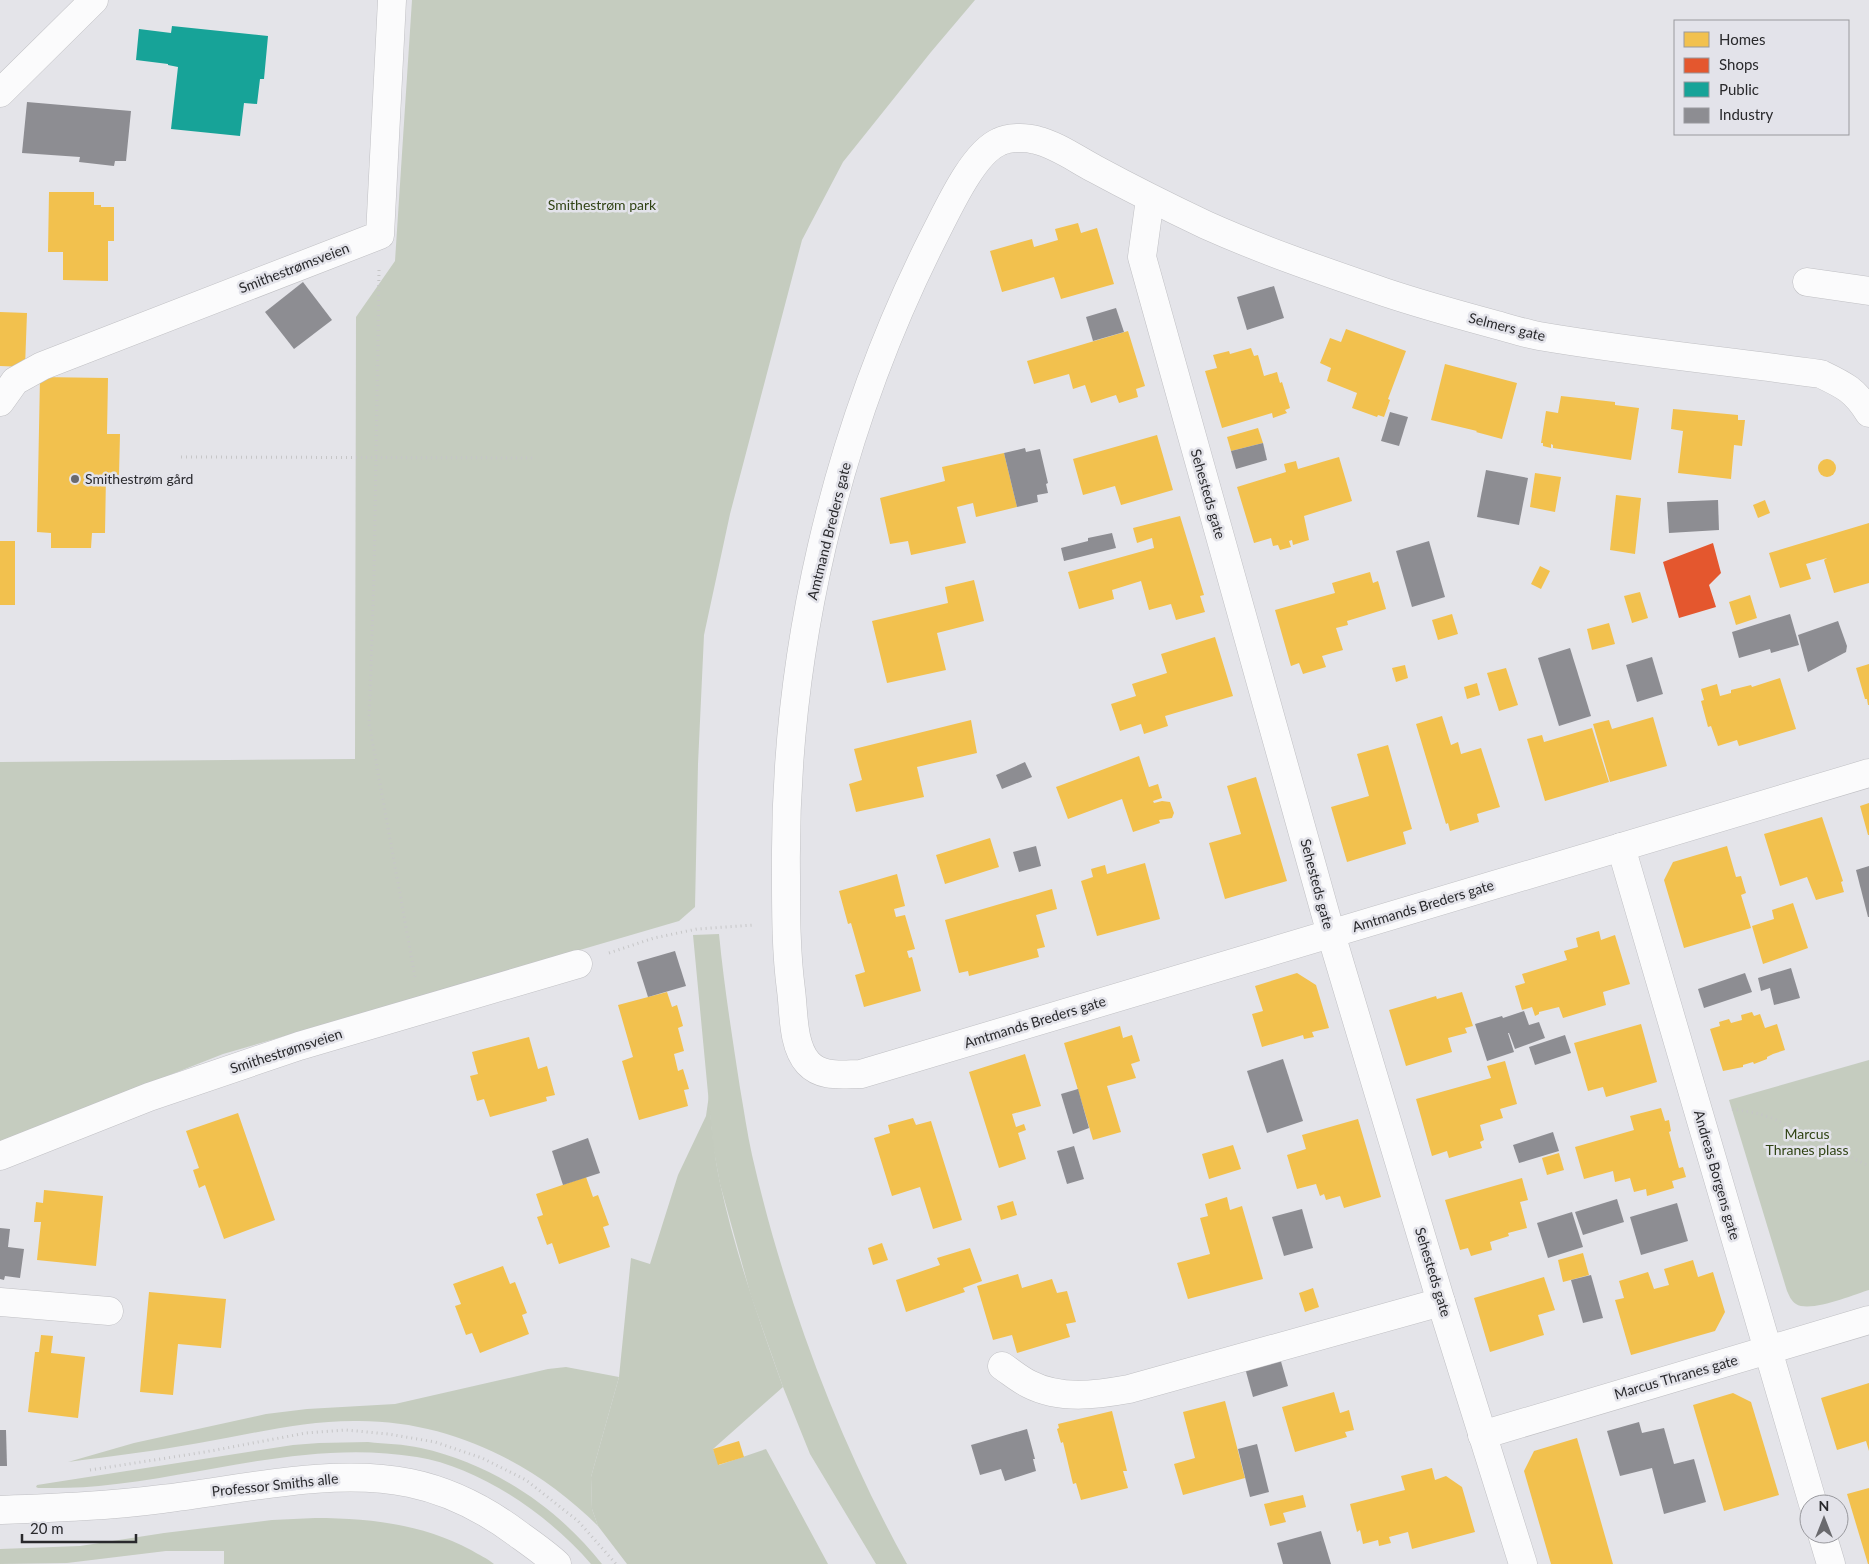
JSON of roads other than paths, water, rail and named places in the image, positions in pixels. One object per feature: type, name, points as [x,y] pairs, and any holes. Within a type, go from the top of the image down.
[{"type":"street","points":[[0,93],[94,0]]},
{"type":"street","name":"Smithestrømsveien","points":[[0,402],[15,380],[42,366],[380,235],[392,0]]},
{"type":"street","name":"Amtmand Breders gate","points":[[861,1074],[822,1073],[810,1066],[803,1057],[797,1039],[788,968],[785,823],[795,710],[814,584],[835,498],[858,420],[886,342],[917,270],[957,192],[983,153],[1000,140],[1034,139],[1058,148],[1150,199]]},
{"type":"street","name":"Selmers gate","points":[[1150,199],[1236,238],[1302,264],[1435,309],[1534,335],[1657,354],[1821,374],[1845,386],[1860,398],[1869,412]]},
{"type":"street","name":"Sehesteds gate","points":[[1150,199],[1142,257],[1331,934],[1441,1302],[1523,1564]]},
{"type":"street","points":[[1808,282],[1869,291]]},
{"type":"street","name":"Amtmands Breders gate","points":[[861,1074],[1869,773]]},
{"type":"street","name":"Andreas Borgens gate","points":[[1621,847],[1810,1494]]},
{"type":"street","name":"Smithestrømsveien","points":[[0,1156],[149,1097],[298,1046],[578,964]]},
{"type":"street","points":[[0,1302],[109,1311]]},
{"type":"street","points":[[1002,1366],[1029,1384],[1063,1395],[1097,1395],[1130,1389],[1441,1302]]},
{"type":"street","name":"Marcus Thranes gate","points":[[1482,1435],[1869,1320]]},
{"type":"street","name":"Professor Smiths alle","points":[[0,1510],[56,1508],[161,1499],[317,1479],[394,1480],[453,1495],[498,1519],[557,1564]]},
{"type":"street","points":[[1825,1544],[1830,1564]]},
{"type":"place","name":"Smithestrøm gård","points":[[75,479]]},
{"type":"park label","name":"Smithestrøm park","points":[[602,205]]},
{"type":"park label","name":"Marcus Thranes plass","points":[[1807,1142]]}]
